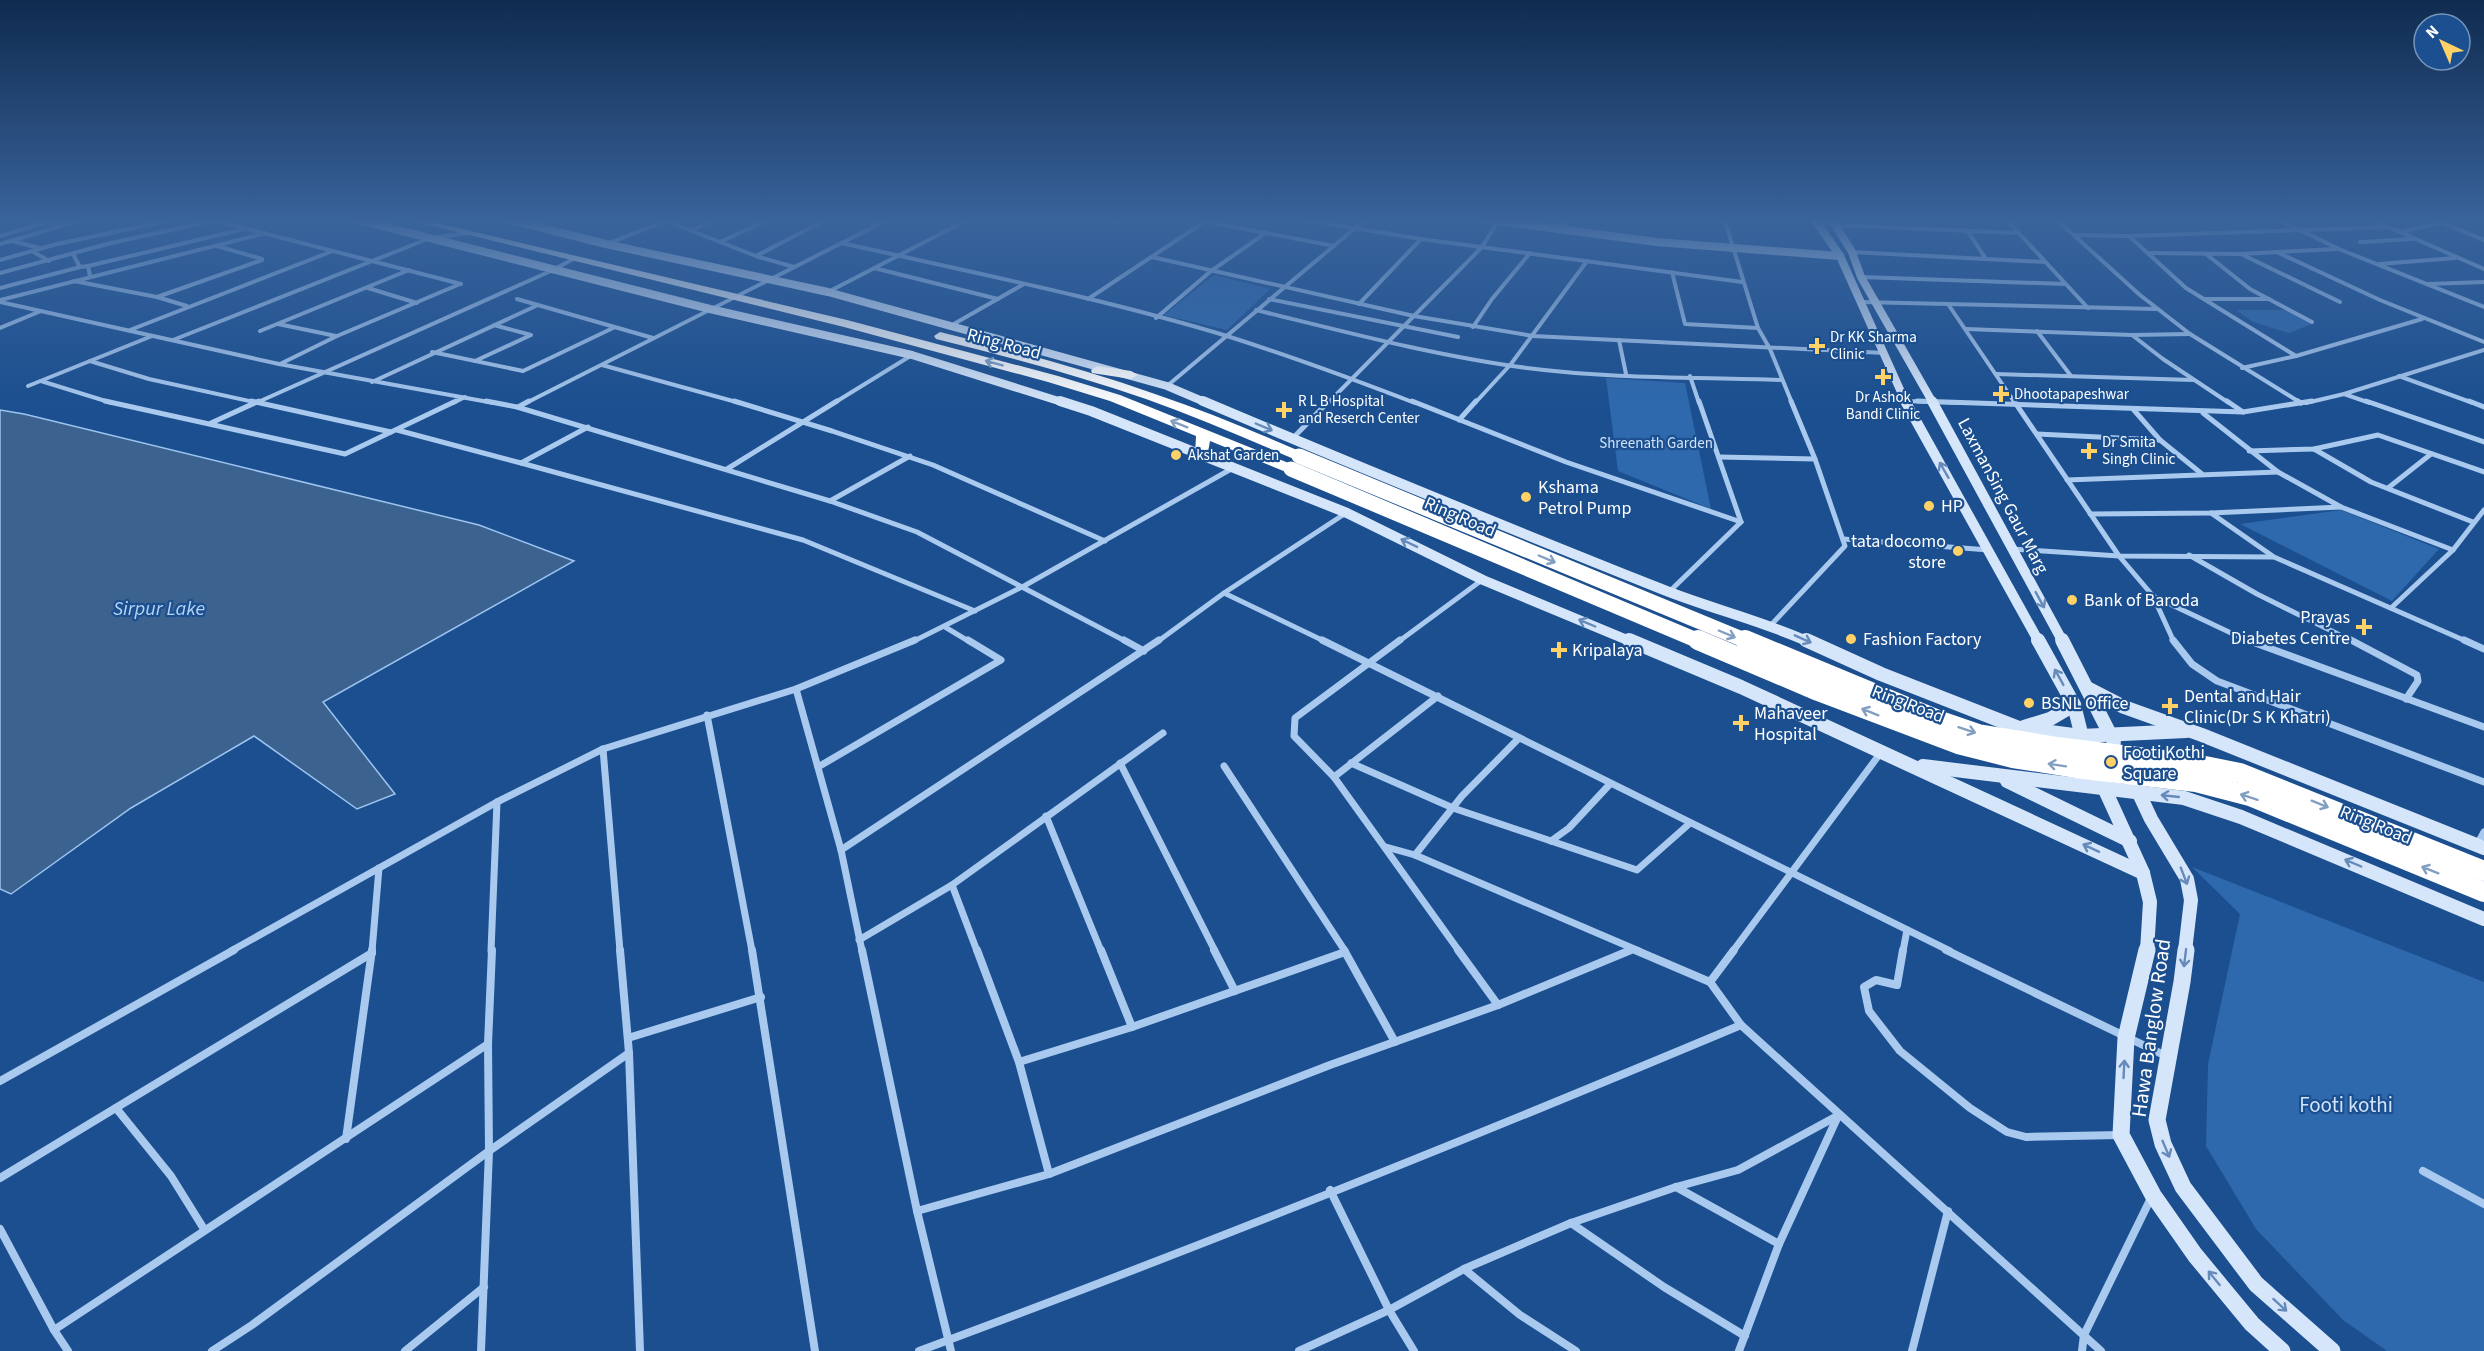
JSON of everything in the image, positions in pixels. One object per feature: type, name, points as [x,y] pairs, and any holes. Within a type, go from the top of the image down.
[{"type":"highway","name":"Ring Road","points":[[667,281],[847,324],[1053,379],[1115,399],[1203,434],[1295,462],[1943,722],[1978,734],[2056,747],[2195,764],[2240,773],[2484,871]]},
{"type":"highway","name":"Ring Road","points":[[713,281],[1014,354],[1144,394],[1221,422],[1295,462],[1818,691],[1906,726],[1959,744],[2013,758],[2196,782],[2250,796],[2484,892]]},
{"type":"highway","points":[[1014,354],[1042,354],[1097,370],[1131,375]]},
{"type":"highway","points":[[1202,455],[1203,434]]},
{"type":"street","points":[[0,288],[26,281]]},
{"type":"street","points":[[71,281],[157,297],[188,306]]},
{"type":"street","points":[[0,301],[71,281]]},
{"type":"street","points":[[157,297],[202,281]]},
{"type":"street","points":[[129,331],[254,281]]},
{"type":"street","points":[[172,340],[323,281]]},
{"type":"street","points":[[260,331],[383,281]]},
{"type":"street","points":[[279,364],[337,336],[460,284],[449,281]]},
{"type":"street","points":[[211,423],[320,372],[528,281]]},
{"type":"street","points":[[597,281],[912,355],[1091,411],[1347,513],[1483,580],[1741,687],[2144,873]]},
{"type":"street","points":[[517,407],[765,281]]},
{"type":"street","points":[[772,281],[828,292],[1167,386],[1410,489],[1669,592],[1771,625],[1939,698],[2019,728],[2037,732],[2111,737],[2186,730]]},
{"type":"street","points":[[828,292],[849,281]]},
{"type":"street","points":[[926,281],[998,299]]},
{"type":"street","points":[[1011,281],[1226,336],[1352,378],[1566,462],[1741,522]]},
{"type":"street","points":[[1088,299],[1113,281]]},
{"type":"street","points":[[1156,318],[1199,281]]},
{"type":"street","points":[[1256,281],[1414,316],[1533,336],[1885,354]]},
{"type":"street","points":[[1167,386],[1290,281]]},
{"type":"street","points":[[1359,304],[1381,281]]},
{"type":"street","points":[[1292,439],[1448,281]]},
{"type":"street","points":[[1473,327],[1507,281]]},
{"type":"street","points":[[1459,420],[1511,364],[1573,281]]},
{"type":"street","points":[[1674,281],[1685,324],[1758,328]]},
{"type":"street","points":[[1735,281],[1742,282],[1758,328],[1770,349],[1815,459],[1845,546],[1771,625]]},
{"type":"street","name":"LaxmanSing Gaur Marg","points":[[1851,281],[1905,401],[2073,705],[2081,735],[2104,789],[2130,840]]},
{"type":"street","name":"LaxmanSing Gaur Marg","points":[[1863,281],[1932,401],[2089,688],[2151,819],[2187,879],[2191,900]]},
{"type":"street","points":[[1980,281],[2066,284]]},
{"type":"street","points":[[2063,281],[2088,308]]},
{"type":"street","points":[[2124,281],[2190,334],[2301,404]]},
{"type":"street","points":[[2178,281],[2296,356]]},
{"type":"street","points":[[2238,281],[2312,322]]},
{"type":"street","points":[[2296,281],[2340,302]]},
{"type":"street","points":[[2334,281],[2422,319],[2484,342]]},
{"type":"street","points":[[2415,281],[2484,307]]},
{"type":"street","points":[[2423,285],[2484,282]]},
{"type":"street","points":[[952,325],[1024,284]]},
{"type":"street","points":[[367,288],[417,303]]},
{"type":"street","points":[[517,299],[654,338]]},
{"type":"street","points":[[1269,299],[1458,337]]},
{"type":"street","points":[[2203,299],[2269,299]]},
{"type":"street","points":[[0,301],[279,364],[517,407],[727,469],[830,501],[917,532],[1024,585],[1144,651]]},
{"type":"street","points":[[1861,302],[2159,309]]},
{"type":"street","points":[[1948,304],[2119,556],[2153,597],[2180,654],[2203,674],[2217,681],[2484,782]]},
{"type":"street","points":[[371,382],[538,305]]},
{"type":"street","points":[[1256,310],[1387,341],[1567,372],[1782,380]]},
{"type":"street","points":[[0,328],[41,311]]},
{"type":"street","points":[[2242,368],[2296,356],[2422,319]]},
{"type":"street","points":[[278,324],[337,336]]},
{"type":"street","points":[[476,361],[531,335],[494,325]]},
{"type":"street","points":[[432,352],[523,371],[613,328]]},
{"type":"street","points":[[1966,329],[2190,334]]},
{"type":"street","points":[[2037,331],[2071,376]]},
{"type":"street","points":[[2132,334],[2193,380],[2243,412]]},
{"type":"street","points":[[28,386],[152,336]]},
{"type":"street","points":[[1619,340],[1626,374]]},
{"type":"street","points":[[1905,401],[2243,412],[2301,404],[2344,394],[2484,350]]},
{"type":"street","points":[[727,469],[912,355]]},
{"type":"street","points":[[90,361],[149,379],[394,431],[803,540],[975,611]]},
{"type":"street","points":[[602,365],[804,420],[910,456],[986,486],[1105,541]]},
{"type":"street","points":[[1996,374],[2193,380]]},
{"type":"street","points":[[1690,376],[1741,522]]},
{"type":"street","points":[[2399,376],[2484,407]]},
{"type":"street","points":[[41,381],[94,399],[345,454],[466,397]]},
{"type":"street","points":[[2344,394],[2484,442]]},
{"type":"street","points":[[2133,409],[2160,440],[2202,474]]},
{"type":"street","points":[[2202,412],[2248,451],[2278,472],[2341,507],[2453,550]]},
{"type":"street","points":[[521,463],[588,427]]},
{"type":"street","points":[[2037,434],[2160,440]]},
{"type":"street","points":[[2248,451],[2314,449],[2378,435],[2484,472]]},
{"type":"street","points":[[2314,449],[2329,460],[2388,488],[2473,522]]},
{"type":"street","points":[[2388,488],[2431,454]]},
{"type":"street","points":[[830,501],[910,456]]},
{"type":"street","points":[[1719,457],[1815,459]]},
{"type":"street","points":[[0,1081],[497,802],[603,749],[796,689],[945,627],[1234,468]]},
{"type":"street","points":[[2067,480],[2278,472]]},
{"type":"street","points":[[2090,514],[2211,513],[2341,507]]},
{"type":"street","points":[[2391,608],[2453,550],[2484,510]]},
{"type":"street","points":[[841,850],[1144,651],[1224,593],[1347,513]]},
{"type":"street","points":[[2211,513],[2274,557],[2484,649]]},
{"type":"street","points":[[1669,592],[1741,522]]},
{"type":"street","points":[[1843,539],[1989,550]]},
{"type":"street","points":[[2012,549],[2119,556],[2274,557]]},
{"type":"street","points":[[2189,555],[2257,594],[2409,669],[2417,675],[2418,681],[2406,699]]},
{"type":"street","points":[[1483,580],[1295,718],[1293,724],[1294,736],[1334,777],[1498,1005]]},
{"type":"street","points":[[1224,593],[1370,662],[1689,824],[2169,1058]]},
{"type":"street","points":[[2153,597],[2264,648],[2484,727]]},
{"type":"street","points":[[818,767],[1001,660],[945,627]]},
{"type":"street","points":[[2089,688],[2124,707],[2480,847],[2484,832]]},
{"type":"street","points":[[796,689],[841,850],[917,1212],[951,1351]]},
{"type":"street","points":[[1334,777],[1438,696]]},
{"type":"street","points":[[2019,728],[2063,713],[2073,705]]},
{"type":"street","points":[[707,715],[761,997],[815,1351]]},
{"type":"street","points":[[859,940],[952,885],[1163,733]]},
{"type":"street","points":[[1415,855],[1453,808],[1519,738]]},
{"type":"street","points":[[603,749],[629,1053],[640,1351]]},
{"type":"street","points":[[1710,982],[1792,875],[1882,751]]},
{"type":"street","points":[[1120,763],[1235,990]]},
{"type":"street","points":[[1351,763],[1453,808],[1637,870],[1689,824]]},
{"type":"street","points":[[1912,765],[2184,798],[2241,816],[2484,919]]},
{"type":"street","points":[[1224,766],[1345,952],[1395,1042]]},
{"type":"street","points":[[1999,777],[2130,840]]},
{"type":"street","points":[[1551,842],[1569,828],[1610,784]]},
{"type":"street","points":[[481,1351],[489,1151],[488,1044],[497,802]]},
{"type":"street","points":[[1046,816],[1132,1027]]},
{"type":"street","name":"Hawa Banglow Road","points":[[2130,840],[2144,873],[2150,902],[2147,953],[2126,1038],[2121,1135],[2153,1195],[2195,1255],[2245,1315],[2282,1351]]},
{"type":"street","points":[[1386,847],[1415,855],[1710,982],[1741,1025],[2101,1351]]},
{"type":"street","points":[[346,1139],[372,953],[379,868]]},
{"type":"street","points":[[952,885],[1019,1062],[1049,1174]]},
{"type":"street","name":"Hawa Banglow Road","points":[[2191,900],[2182,982],[2157,1120],[2163,1144],[2183,1187],[2256,1284],[2332,1351]]},
{"type":"street","points":[[1907,930],[1896,985],[1876,980],[1864,987],[1869,1011],[1900,1051],[1970,1108],[2007,1132],[2026,1137],[2121,1135]]},
{"type":"street","points":[[917,1212],[1049,1174],[1330,1065],[1498,1005],[1633,949]]},
{"type":"street","points":[[1019,1062],[1132,1027],[1345,952]]},
{"type":"street","points":[[0,1178],[372,953]]},
{"type":"street","points":[[628,1038],[761,997]]},
{"type":"street","points":[[919,1351],[1062,1298],[1569,1097],[1741,1025]]},
{"type":"street","points":[[54,1330],[488,1044]]},
{"type":"street","points":[[212,1351],[252,1325],[489,1151],[629,1053]]},
{"type":"street","points":[[116,1108],[171,1176],[204,1229]]},
{"type":"street","points":[[1299,1351],[1389,1310],[1464,1269],[1571,1223],[1676,1187],[1738,1170],[1839,1115]]},
{"type":"street","points":[[1739,1351],[1779,1244],[1839,1115]]},
{"type":"street","points":[[2423,1171],[2484,1204]]},
{"type":"street","points":[[1676,1187],[1779,1244]]},
{"type":"street","points":[[1330,1190],[1389,1310],[1414,1351]]},
{"type":"street","points":[[2082,1351],[2084,1335],[2153,1195]]},
{"type":"street","points":[[1912,1351],[1948,1211]]},
{"type":"street","points":[[1571,1223],[1656,1281],[1745,1336]]},
{"type":"street","points":[[0,1229],[54,1330],[68,1351]]},
{"type":"street","points":[[1464,1269],[1520,1315],[1576,1351]]},
{"type":"street","points":[[405,1351],[484,1287]]},
{"type":"green space","points":[[1206,281],[1238,281],[1270,289],[1227,330],[1164,315]]},
{"type":"green space","points":[[2236,310],[2287,310],[2314,323],[2289,333],[2253,322]]},
{"type":"green space","name":"Shreenath Garden","points":[[1606,378],[1685,383],[1711,509],[1618,471]]},
{"type":"green space","points":[[2341,510],[2439,549],[2392,601],[2240,524]]},
{"type":"green space","name":"Footi kothi","points":[[2192,867],[2484,982],[2484,1351],[2387,1351],[2343,1320],[2256,1229],[2206,1146],[2208,1064],[2240,914]]},
{"type":"water","name":"Sirpur Lake","points":[[0,410],[479,525],[574,561],[323,702],[395,794],[357,809],[254,736],[131,808],[11,894],[0,889]]},
{"type":"place","name":"Dr KK Sharma Clinic","points":[[1817,346]]},
{"type":"place","name":"Dr Ashok Bandi Clinic","points":[[1883,377]]},
{"type":"place","name":"Dhootapapeshwar","points":[[2001,394]]},
{"type":"place","name":"R L B Hospital and Reserch Center","points":[[1284,410]]},
{"type":"place","name":"Dr Smita Singh Clinic","points":[[2089,451]]},
{"type":"place","name":"Akshat Garden","points":[[1176,455]]},
{"type":"place","name":"Kshama Petrol Pump","points":[[1526,497]]},
{"type":"place","name":"HP","points":[[1929,506]]},
{"type":"place","name":"tata docomo store","points":[[1958,551]]},
{"type":"place","name":"Bank of Baroda","points":[[2072,600]]},
{"type":"place","name":"Prayas Diabetes Centre","points":[[2364,627]]},
{"type":"place","name":"Fashion Factory","points":[[1851,639]]},
{"type":"place","name":"Kripalaya","points":[[1559,650]]},
{"type":"place","name":"BSNL Office","points":[[2029,703]]},
{"type":"place","name":"Dental and Hair Clinic(Dr S K Khatri)","points":[[2170,706]]},
{"type":"place","name":"Mahaveer Hospital","points":[[1741,723]]},
{"type":"place","name":"Footi Kothi Square","points":[[2111,762]]}]
